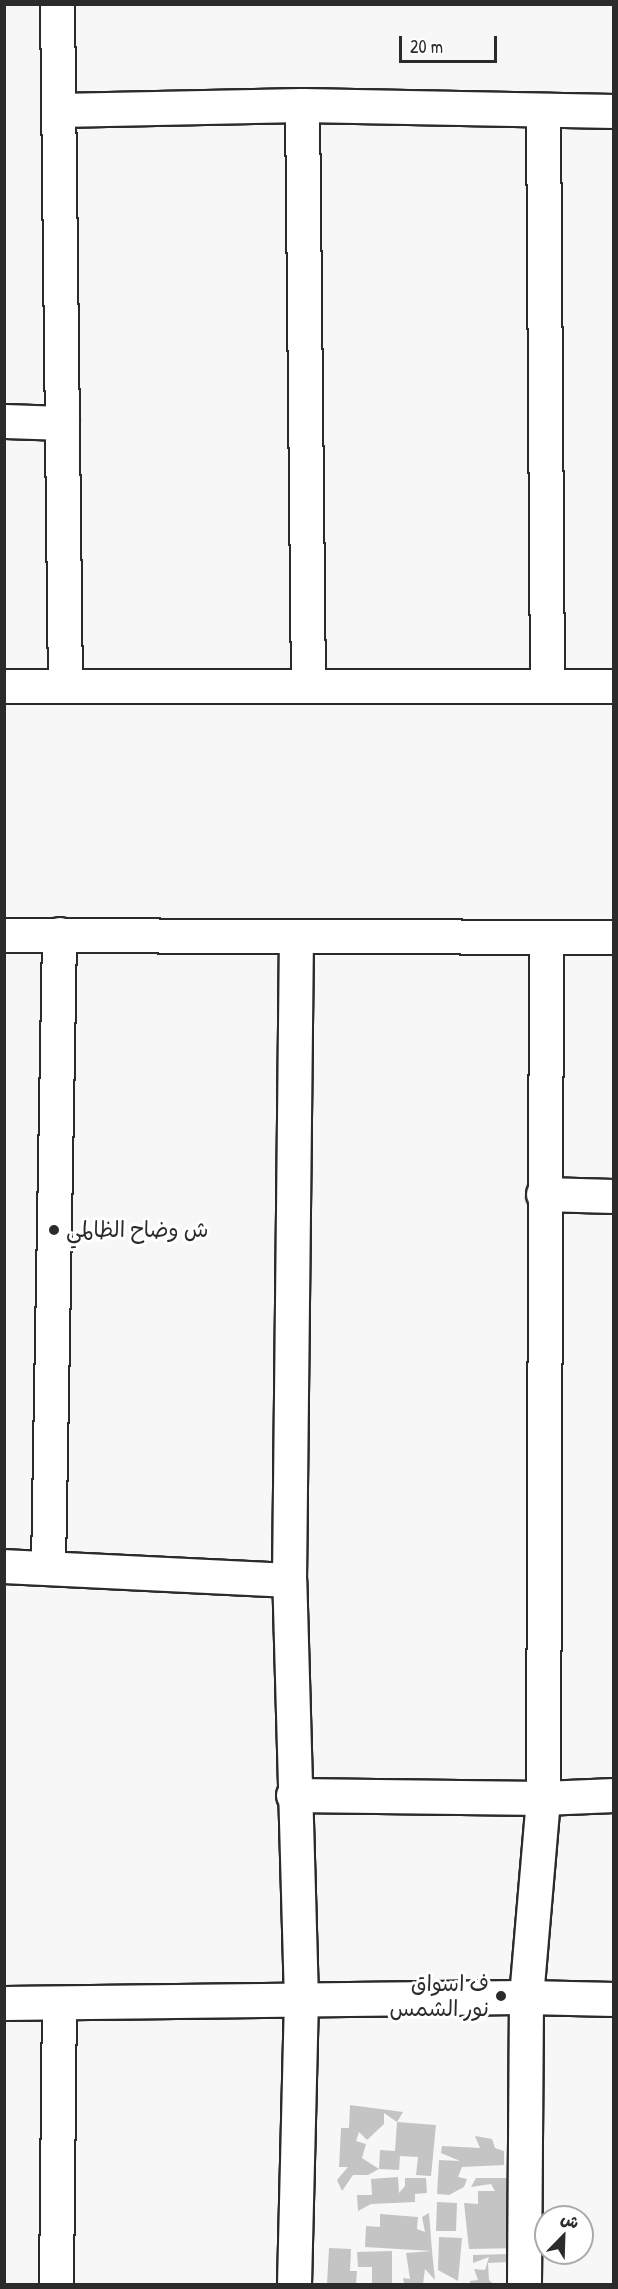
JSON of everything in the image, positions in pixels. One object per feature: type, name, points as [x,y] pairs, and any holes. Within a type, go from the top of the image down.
[{"type":"street","points":[[57,4],[65,686]]},
{"type":"street","points":[[58,111],[302,105],[614,111]]},
{"type":"street","points":[[302,105],[308,686]]},
{"type":"street","points":[[543,110],[547,686]]},
{"type":"street","points":[[4,421],[62,423]]},
{"type":"street","points":[[4,686],[614,686]]},
{"type":"street","points":[[48,1566],[59,934]]},
{"type":"street","points":[[4,935],[546,939],[614,937]]},
{"type":"street","points":[[294,2284],[301,2000],[289,1580],[296,936]]},
{"type":"street","points":[[524,2284],[526,1997],[543,1798],[543,1194],[546,939]]},
{"type":"street","points":[[543,1194],[614,1197]]},
{"type":"street","points":[[4,1566],[48,1566],[289,1580]]},
{"type":"street","points":[[294,1795],[543,1798],[614,1795]]},
{"type":"street","points":[[4,2003],[526,1997],[614,2000]]},
{"type":"street","points":[[56,2284],[59,2004]]},
{"type":"building","points":[[350,2105],[403,2112],[397,2122],[384,2113],[384,2124],[367,2140],[359,2132],[356,2141],[366,2144],[362,2158],[379,2169],[368,2175],[353,2175],[342,2191],[337,2180],[348,2167],[339,2167],[341,2128],[349,2128]]},
{"type":"building","points":[[397,2122],[436,2125],[431,2176],[416,2175],[418,2157],[400,2156],[399,2170],[379,2169],[380,2150],[395,2151]]},
{"type":"building","points":[[475,2136],[492,2139],[495,2148],[504,2151],[504,2165],[462,2167],[458,2177],[467,2179],[464,2187],[449,2195],[437,2194],[439,2160],[460,2161],[441,2153],[442,2146],[480,2148]]},
{"type":"building","points":[[398,2177],[399,2193],[405,2186],[405,2178],[426,2178],[427,2193],[415,2194],[415,2202],[371,2204],[358,2211],[357,2195],[372,2195],[371,2179]]},
{"type":"building","points":[[476,2178],[523,2178],[522,2248],[469,2249],[464,2203],[478,2204],[478,2191],[495,2191],[491,2184],[471,2187]]},
{"type":"building","points":[[437,2202],[457,2203],[456,2231],[436,2231]]},
{"type":"building","points":[[429,2213],[432,2251],[365,2247],[366,2226],[380,2227],[380,2214],[418,2217],[417,2229],[425,2232],[422,2217]]},
{"type":"building","points":[[439,2237],[462,2238],[458,2281],[438,2270]]},
{"type":"building","points":[[329,2248],[351,2249],[350,2271],[357,2271],[356,2284],[327,2284]]},
{"type":"building","points":[[392,2251],[392,2284],[372,2284],[372,2267],[358,2267],[357,2252]]},
{"type":"building","points":[[432,2251],[435,2280],[425,2269],[423,2284],[404,2284],[403,2278],[410,2279],[406,2253]]},
{"type":"building","points":[[513,2254],[513,2262],[488,2263],[489,2280],[493,2284],[470,2284],[470,2281],[478,2280],[474,2269],[485,2270],[489,2257],[473,2263],[473,2255]]},
{"type":"place","name":"ش وضاح الظالمي","points":[[54,1230]]},
{"type":"place","name":"ف اسواق نور الشمس","points":[[501,1996]]}]
